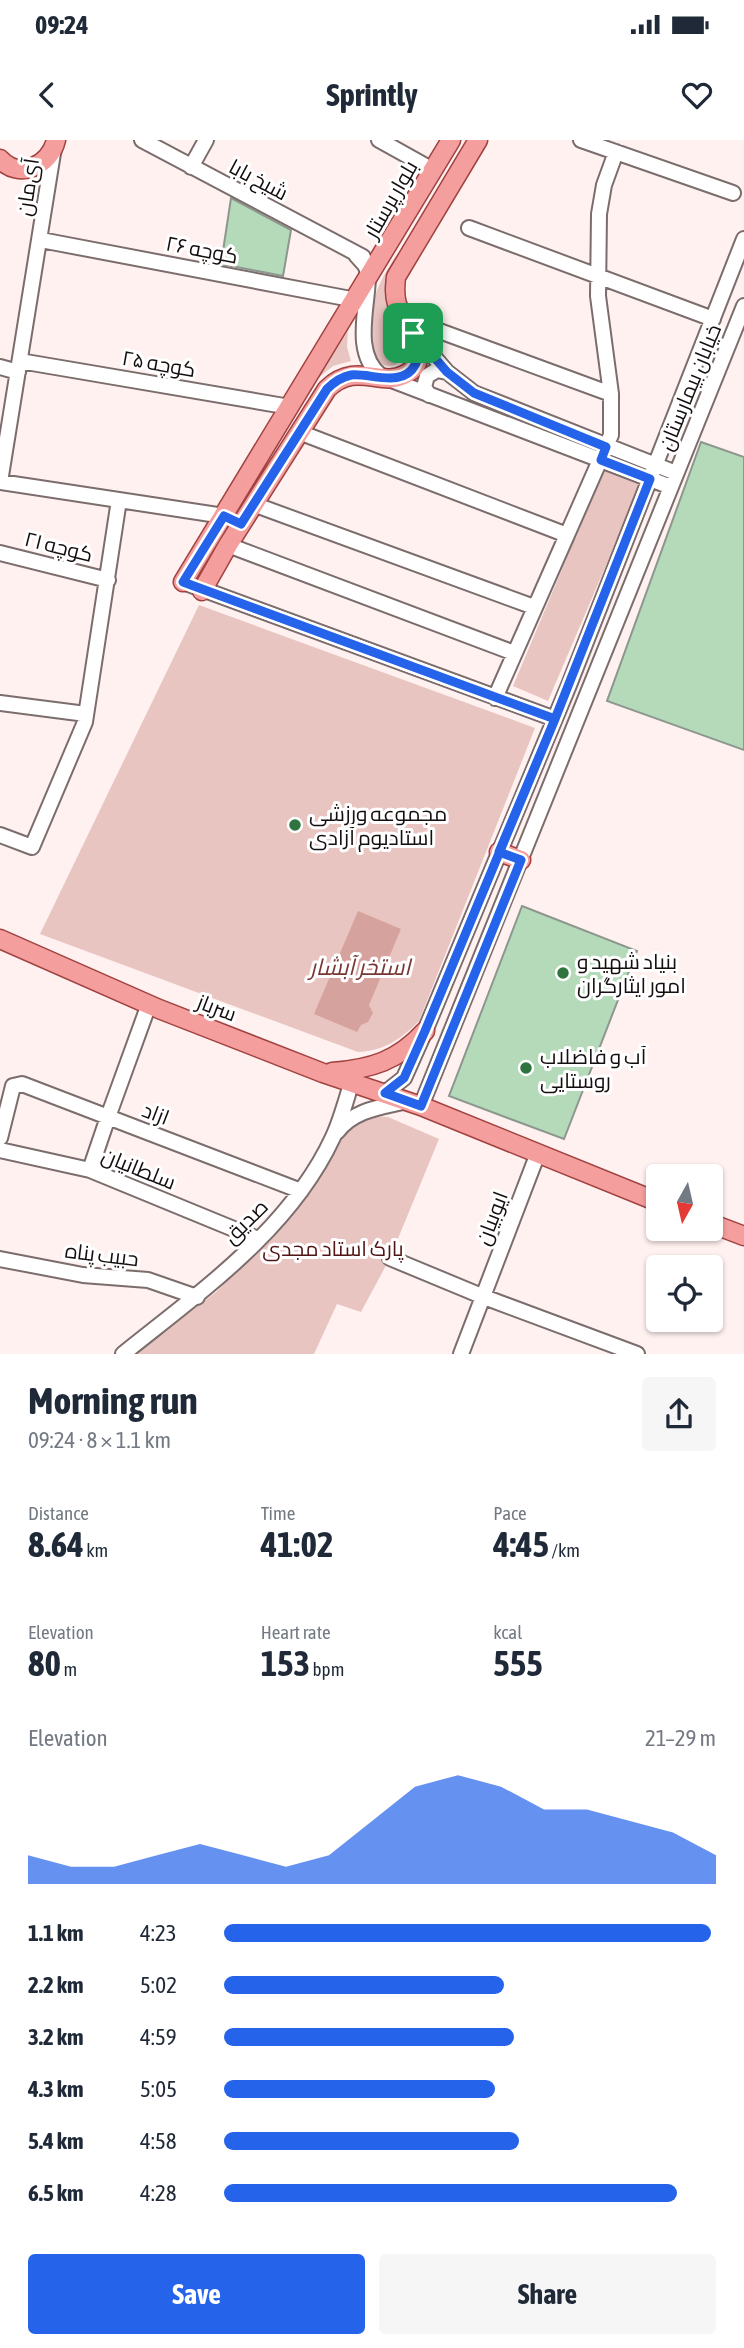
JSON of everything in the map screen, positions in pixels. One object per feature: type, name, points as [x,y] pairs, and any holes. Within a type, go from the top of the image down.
[{"type":"main road","name":"بلوار پرستار","points":[[183,582],[451,140]]},
{"type":"main road","points":[[202,591],[253,504],[327,389],[336,380],[351,375],[399,377],[414,368],[418,350],[397,305],[394,291],[396,277],[478,140]]},
{"type":"main road","points":[[0,159],[16,169],[28,170],[46,160],[55,143]]},
{"type":"main road","points":[[224,516],[241,524]]},
{"type":"main road","points":[[499,852],[521,860]]},
{"type":"main road","name":"سرباز","points":[[0,939],[149,1004],[323,1073],[414,1104],[646,1197]]},
{"type":"main road","points":[[323,1073],[366,1068],[383,1062],[401,1054],[425,1031]]},
{"type":"main road","points":[[723,1228],[744,1236]]},
{"type":"street","name":"شیخ بابا","points":[[142,140],[356,255]]},
{"type":"street","points":[[191,167],[206,140]]},
{"type":"street","points":[[379,140],[433,170]]},
{"type":"street","points":[[581,140],[733,193]]},
{"type":"street","name":"آی‌مان","points":[[0,482],[55,143]]},
{"type":"street","points":[[495,698],[611,435],[611,394],[598,296],[599,214],[604,185],[616,152]]},
{"type":"street","points":[[470,228],[712,319]]},
{"type":"street","points":[[385,1093],[404,1078],[425,1031],[555,719],[744,239]]},
{"type":"street","name":"کوچه ۲۶","points":[[41,240],[356,300]]},
{"type":"street","points":[[356,255],[375,257],[388,247]]},
{"type":"street","points":[[356,255],[365,265],[368,280],[364,346],[369,363],[381,376],[674,480]]},
{"type":"street","name":"خیابان بیمارستان","points":[[414,1104],[521,860],[744,306]]},
{"type":"street","points":[[409,326],[447,372],[474,393],[603,453]]},
{"type":"street","points":[[409,326],[611,394]]},
{"type":"street","name":"کوچه ۲۵","points":[[0,367],[19,366],[290,407]]},
{"type":"street","points":[[429,395],[424,387],[427,376],[437,370],[447,372]]},
{"type":"street","points":[[299,432],[567,535]]},
{"type":"street","points":[[0,482],[224,516]]},
{"type":"street","points":[[0,835],[32,847],[85,722],[119,500]]},
{"type":"street","points":[[253,504],[534,607]]},
{"type":"street","points":[[228,545],[514,653]]},
{"type":"street","name":"کوچه ۲۱","points":[[0,553],[108,580]]},
{"type":"street","points":[[183,582],[555,719]]},
{"type":"street","points":[[0,703],[86,713]]},
{"type":"street","name":"ازاد","points":[[149,1004],[108,1117],[301,1191]]},
{"type":"street","name":"صدیق","points":[[123,1354],[197,1297],[258,1239],[301,1191],[334,1136],[352,1082]]},
{"type":"street","points":[[0,1138],[13,1086],[18,1083],[108,1117],[90,1170]]},
{"type":"street","points":[[334,1136],[343,1124],[357,1115],[414,1104]]},
{"type":"street","name":"سلطانیان","points":[[0,1150],[90,1170],[258,1239]]},
{"type":"street","name":"ایوبیان","points":[[461,1354],[538,1153]]},
{"type":"street","points":[[390,1258],[484,1297],[637,1354]]},
{"type":"street","name":"حبیب پناه","points":[[0,1259],[83,1275],[148,1280],[197,1297]]},
{"type":"green space","points":[[397,254],[388,279],[386,303],[405,353],[400,362],[389,366],[375,361],[370,331],[371,317],[372,305],[381,280]]},
{"type":"green space","points":[[348,331],[347,347],[351,361],[333,366],[317,379]]},
{"type":"green space","points":[[605,467],[642,481],[548,701],[513,686]]},
{"type":"green space","name":"مجموعه ورزشی استادیوم آزادی","points":[[199,605],[535,728],[419,1021],[399,1038],[384,1046],[358,1052],[40,934]]},
{"type":"green space","name":"پارک استاد مجدی","points":[[372,1116],[388,1117],[439,1139],[390,1258],[361,1312],[337,1304],[314,1354],[134,1354],[216,1292],[297,1208],[338,1142],[352,1126]]},
{"type":"water","name":"استخر آبشار","points":[[358,911],[401,929],[369,1005],[373,1013],[357,1032],[314,1014]]},
{"type":"building","points":[[231,198],[291,230],[283,276],[221,264]]},
{"type":"building","points":[[701,442],[744,457],[744,750],[607,701]]},
{"type":"building","points":[[522,906],[637,951],[564,1139],[449,1096]]},
{"type":"place","name":"مجموعه ورزشی استادیوم آزادی","points":[[295,825]]},
{"type":"place","name":"بنیاد شهید و امور ایثارگران","points":[[563,973]]},
{"type":"place","name":"آب و فاضلاب روستایی","points":[[526,1068]]},
{"type":"route","points":[[413,333],[417,342],[417,359],[408,374],[390,378],[351,375],[336,380],[327,389],[241,524],[224,516],[183,582],[555,719],[499,852],[521,860],[421,1106],[385,1093],[404,1078],[425,1031],[555,719],[569,685],[650,479],[601,460],[606,447],[474,393],[447,372],[413,333]]}]
